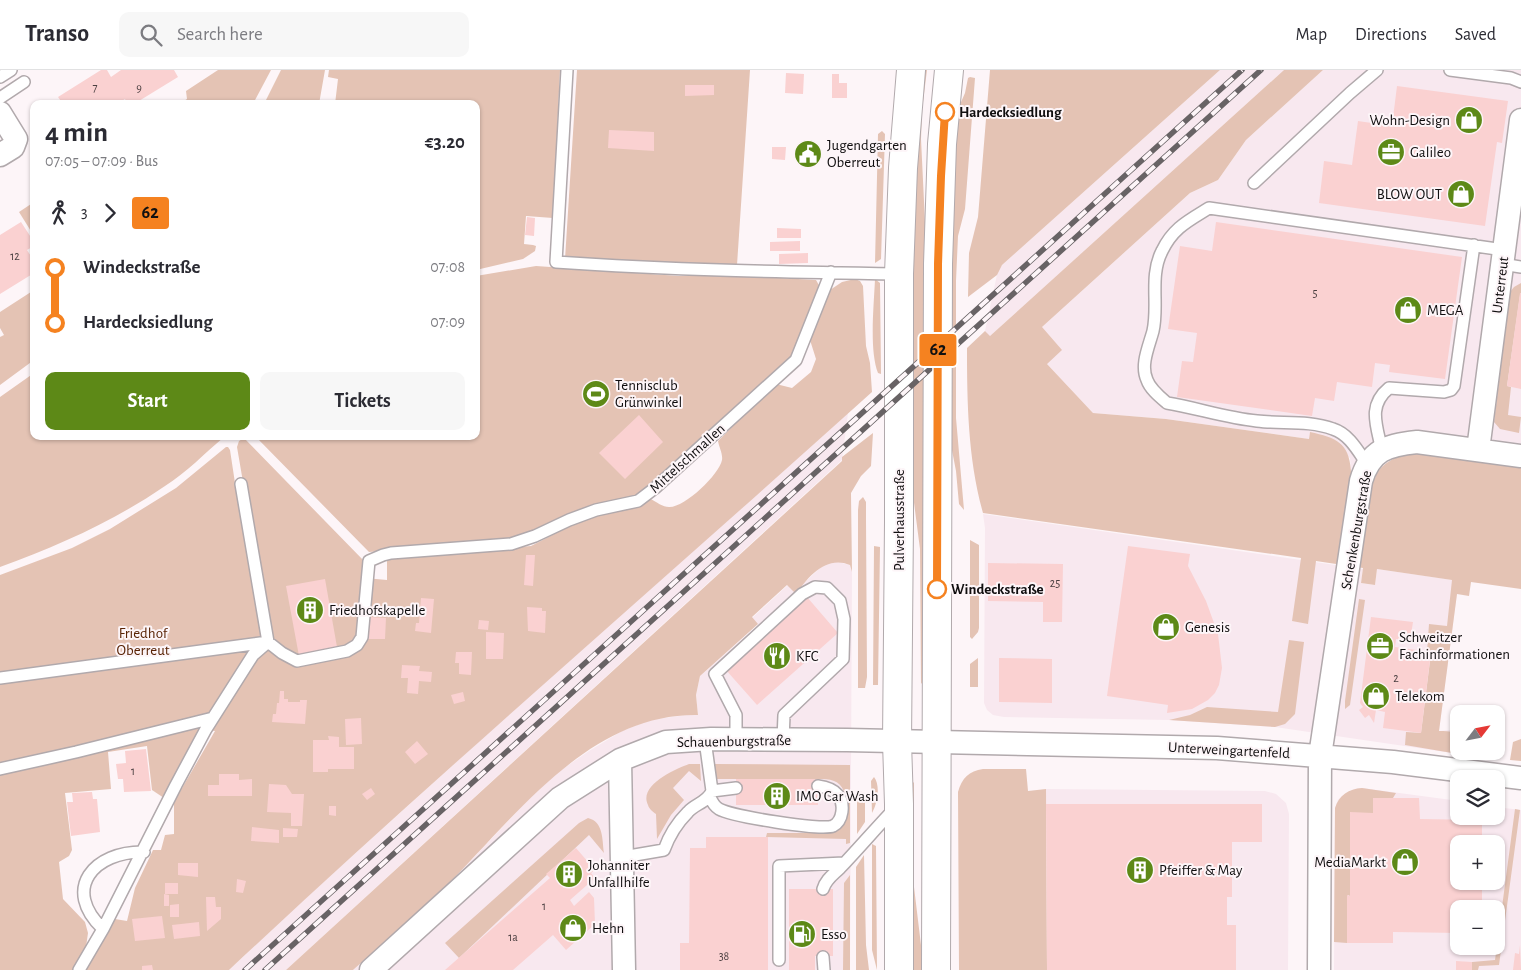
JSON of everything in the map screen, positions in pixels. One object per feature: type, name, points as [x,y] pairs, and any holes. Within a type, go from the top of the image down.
[{"type":"main road","points":[[936,970],[939,227],[942,144],[949,70]]},
{"type":"main road","name":"Pulverhausstraße","points":[[899,970],[900,804],[897,742],[900,522],[899,274],[909,74]]},
{"type":"street","points":[[0,113],[16,139],[13,147],[0,156]]},
{"type":"street","name":"Unterreut","points":[[1478,450],[1509,261],[1521,120]]},
{"type":"street","name":"Schenkenburgstraße","points":[[1319,970],[1320,756],[1362,481],[1374,458],[1400,444],[1417,442],[1521,456]]},
{"type":"street","name":"Schauenburgstraße","points":[[372,970],[560,798],[620,760],[666,742],[784,740],[937,742]]},
{"type":"street","name":"Unterweingartenfeld","points":[[937,742],[1217,748],[1393,762],[1521,778]]},
{"type":"street","points":[[620,760],[624,970]]},
{"type":"lane","points":[[0,77],[11,70]]},
{"type":"lane","points":[[567,70],[556,262],[640,268],[899,274]]},
{"type":"lane","points":[[1254,183],[1350,92],[1377,70]]},
{"type":"lane","points":[[1450,70],[1511,78],[1521,82]]},
{"type":"lane","points":[[0,98],[24,82]]},
{"type":"lane","points":[[1374,458],[1333,428],[1311,424],[1256,421],[1167,403],[1157,395],[1146,380],[1145,367],[1147,347],[1153,331],[1156,268],[1162,252],[1176,229],[1209,208],[1474,245],[1509,261]]},
{"type":"lane","points":[[1374,458],[1375,405],[1380,395],[1389,388],[1444,392],[1451,390],[1454,386],[1474,245]]},
{"type":"lane","name":"Mittelschmallen","points":[[268,642],[282,653],[297,661],[347,651],[357,645],[362,637],[370,561],[383,554],[511,544],[596,510],[638,501],[796,360],[831,272]]},
{"type":"lane","points":[[241,484],[268,642]]},
{"type":"lane","points":[[736,740],[736,715],[715,674],[802,594],[815,587],[827,588],[840,601],[844,619],[843,659],[784,714],[784,740]]},
{"type":"lane","points":[[0,678],[268,642]]},
{"type":"lane","points":[[79,970],[103,930],[144,852],[176,785],[213,718],[253,655],[268,642]]},
{"type":"lane","points":[[0,769],[213,718]]},
{"type":"lane","points":[[705,740],[712,803],[719,809],[741,816],[816,827],[830,827],[836,824],[841,816],[841,799],[834,791],[818,786]]},
{"type":"lane","points":[[623,857],[664,850],[669,836],[688,811],[711,794],[736,788]]},
{"type":"lane","points":[[823,889],[825,882],[869,834],[900,804]]},
{"type":"lane","points":[[103,930],[88,912],[85,903],[83,890],[90,874],[104,860],[129,852],[144,852]]},
{"type":"lane","points":[[779,960],[779,866],[844,863]]},
{"type":"lane","points":[[823,957],[824,970]]},
{"type":"shaded area","points":[[1220,70],[1284,70],[989,337],[985,331],[998,270],[1002,265]]},
{"type":"shaded area","points":[[1323,70],[1521,70],[1521,446],[1409,431],[1394,433],[1380,439],[1365,450],[1351,471],[1350,458],[1310,433],[1309,439],[1166,419],[1093,413],[1047,364],[1042,327],[1190,193],[1218,180],[1246,140]]},
{"type":"shaded area","points":[[848,413],[842,460],[286,970],[229,970],[515,709]]},
{"type":"shaded area","points":[[983,514],[1363,569],[1361,583],[1375,585],[1377,569],[1453,580],[1457,593],[1439,731],[1450,730],[1450,753],[1275,727],[1169,720],[1004,717],[993,715],[987,710],[984,703],[985,528]]},
{"type":"shaded area","points":[[838,562],[850,565],[852,572],[850,970],[353,970],[443,890],[554,775],[622,731],[650,720],[698,715],[696,695],[700,676],[758,625],[752,618],[788,585],[796,594],[804,583],[820,568],[830,563]]},
{"type":"shaded area","points":[[1362,788],[1450,800],[1450,825],[1505,825],[1505,808],[1521,810],[1521,970],[1334,970],[1335,808],[1342,796],[1354,789]]},
{"type":"shaded area","name":"Pfeiffer & May","points":[[1046,789],[1265,791],[1276,794],[1286,803],[1289,814],[1288,970],[1047,970]]},
{"type":"green space","points":[[218,70],[271,70],[255,100],[185,100],[187,99],[186,91]]},
{"type":"green space","points":[[281,70],[325,70],[320,100],[266,100]]},
{"type":"green space","points":[[329,70],[560,70],[553,218],[526,216],[524,244],[536,246],[535,251],[523,259],[480,269],[480,100],[335,100],[338,79],[328,77]]},
{"type":"green space","points":[[577,70],[750,70],[737,265],[565,259]]},
{"type":"green space","points":[[923,70],[927,70],[922,110],[921,139],[926,243],[924,680],[921,684],[920,549],[913,495],[911,456],[913,205]]},
{"type":"green space","points":[[990,70],[1220,70],[1002,265],[997,275],[968,297],[969,253],[978,217]]},
{"type":"green space","points":[[1284,70],[1323,70],[1246,140],[1218,180],[1190,193],[1042,327],[1062,350],[1047,364],[1093,413],[1166,419],[1309,439],[1310,432],[1334,439],[1340,443],[1344,447],[1350,461],[1351,471],[1375,478],[1385,464],[1412,453],[1521,468],[1521,589],[1471,582],[1469,596],[1457,594],[1439,731],[1450,732],[1450,753],[1405,745],[1406,732],[1421,733],[1431,653],[1427,652],[1429,624],[1447,626],[1452,580],[1377,569],[1375,585],[1361,583],[1363,568],[1316,561],[1308,624],[1292,621],[1301,558],[983,513],[971,452],[967,390],[967,348],[985,331],[990,336]]},
{"type":"green space","points":[[968,78],[975,78],[965,209],[958,236],[956,281],[956,418],[964,510],[959,504],[956,471],[950,440],[952,191],[958,109],[965,93]]},
{"type":"green space","points":[[882,131],[885,134],[881,259],[875,263],[878,134]]},
{"type":"green space","points":[[30,205],[30,230],[19,212]]},
{"type":"green space","name":"Tennisclub Grünwinkel","points":[[536,266],[679,276],[724,275],[816,280],[820,287],[792,358],[652,487],[637,496],[567,515],[520,536],[497,541],[369,552],[259,440],[480,440],[480,275]]},
{"type":"green space","name":"Friedhof Oberreut","points":[[855,279],[860,281],[863,286],[866,346],[870,363],[872,392],[468,751],[229,970],[85,970],[115,919],[127,921],[135,888],[153,850],[161,850],[165,835],[174,834],[174,802],[215,731],[200,729],[164,798],[152,790],[147,746],[108,752],[111,789],[65,793],[72,850],[69,856],[59,862],[63,899],[85,922],[88,933],[86,947],[73,970],[0,970],[0,575],[72,548],[110,529],[176,488],[226,447],[230,450],[235,483],[243,482],[237,447],[241,440],[246,440],[365,562],[365,578],[387,580],[387,559],[531,546],[568,527],[602,514],[634,507],[651,499],[664,506],[675,506],[692,497],[715,474],[722,460],[718,441],[776,384],[792,388],[811,372],[816,359],[810,340],[830,290],[842,282]]},
{"type":"green space","points":[[875,279],[880,283],[881,374],[878,373],[874,352]]},
{"type":"green space","points":[[1521,283],[1521,295],[1507,386],[1511,387],[1508,415],[1521,417],[1519,433],[1500,429],[1494,422],[1510,292]]},
{"type":"green space","points":[[30,293],[30,363],[0,385],[0,337],[4,335],[0,328],[0,312]]},
{"type":"green space","points":[[30,376],[30,440],[221,440],[173,481],[146,499],[64,541],[0,567],[0,397]]},
{"type":"green space","points":[[873,433],[871,466],[861,476],[851,493],[852,572],[850,565],[833,563],[826,565],[818,569],[796,594],[787,585],[752,617],[758,624],[700,676],[696,695],[698,715],[658,719],[622,731],[588,751],[556,775],[432,899],[353,970],[286,970],[842,461],[842,457]]},
{"type":"green space","points":[[863,497],[866,502],[867,677],[865,688],[858,688],[858,510],[859,501]]},
{"type":"green space","points":[[970,540],[979,545],[979,628],[972,639],[970,637]]},
{"type":"green space","points":[[874,546],[880,547],[878,685],[873,685]]},
{"type":"green space","points":[[1359,599],[1365,600],[1350,705],[1345,709],[1345,701]]},
{"type":"green space","points":[[1289,640],[1304,642],[1295,714],[1285,724],[1275,727],[1169,720],[1190,715],[1207,707],[1278,712]]},
{"type":"green space","points":[[978,658],[978,687],[970,687],[970,664]]},
{"type":"green space","points":[[1521,739],[1521,761],[1510,760],[1513,742]]},
{"type":"green space","points":[[689,764],[700,764],[701,781],[689,771],[673,788],[684,800],[671,815],[657,839],[656,814],[648,805],[646,798],[648,791],[660,779]]},
{"type":"green space","points":[[714,764],[850,765],[850,843],[846,844],[846,839],[766,837],[767,833],[831,833],[841,828],[847,809],[845,795],[843,789],[834,781],[828,779],[714,779]]},
{"type":"green space","points":[[983,769],[1026,769],[1028,791],[1046,789],[1047,970],[959,970],[958,792],[967,776],[974,771]]},
{"type":"green space","points":[[874,777],[878,795],[872,813],[871,781]]},
{"type":"green space","points":[[912,781],[914,783],[914,887],[924,970],[910,970]]},
{"type":"green space","points":[[1362,788],[1396,793],[1393,798],[1373,798],[1373,813],[1350,813],[1350,896],[1348,895],[1347,943],[1334,942],[1335,808],[1345,794]]},
{"type":"green space","points":[[860,791],[865,794],[865,822],[857,834],[857,794]]},
{"type":"green space","points":[[1515,809],[1520,810],[1505,921],[1505,900],[1503,900]]},
{"type":"green space","points":[[588,818],[600,827],[604,853],[589,835],[459,958],[445,943],[579,823]]},
{"type":"green space","points":[[872,844],[876,846],[877,970],[872,950]]},
{"type":"green space","points":[[864,855],[866,945],[869,970],[856,970],[856,867]]},
{"type":"green space","points":[[850,875],[850,970],[843,970],[844,883]]},
{"type":"green space","points":[[1496,955],[1500,955],[1499,965],[1479,966],[1478,970],[1472,970],[1472,962],[1495,960]]},
{"type":"building","points":[[101,70],[107,70],[111,77],[121,70],[174,70],[178,77],[141,100],[60,100],[58,97]]},
{"type":"building","points":[[786,73],[804,74],[803,94],[785,93]]},
{"type":"building","points":[[832,74],[839,74],[839,83],[847,83],[847,98],[832,98]]},
{"type":"building","points":[[685,85],[714,85],[714,95],[685,96]]},
{"type":"building","points":[[1397,86],[1508,101],[1502,143],[1497,142],[1485,226],[1319,203],[1324,161],[1352,165],[1358,121],[1392,126]]},
{"type":"building","points":[[609,130],[654,132],[654,151],[608,148]]},
{"type":"building","points":[[772,147],[786,147],[785,160],[772,159]]},
{"type":"building","points":[[527,217],[535,218],[534,236],[525,235]]},
{"type":"building","points":[[21,222],[30,236],[30,248],[27,250],[30,255],[30,275],[0,294],[0,235]]},
{"type":"building","points":[[1216,222],[1462,257],[1445,379],[1389,372],[1390,365],[1375,363],[1372,387],[1337,382],[1334,401],[1315,398],[1312,416],[1177,397],[1182,361],[1193,362],[1197,333],[1168,329],[1180,246],[1212,251]]},
{"type":"building","points":[[777,228],[801,229],[801,238],[777,238]]},
{"type":"building","points":[[800,241],[800,251],[770,251],[770,242]]},
{"type":"building","points":[[808,253],[808,263],[779,264],[779,254]]},
{"type":"building","points":[[1521,293],[1521,389],[1507,386]]},
{"type":"building","points":[[639,415],[663,442],[625,479],[599,453]]},
{"type":"building","name":"Genesis","points":[[1128,546],[1190,554],[1188,566],[1206,601],[1218,634],[1222,668],[1219,685],[1215,693],[1208,700],[1192,709],[1167,713],[1168,705],[1107,696]]},
{"type":"building","points":[[526,555],[535,555],[533,586],[524,585]]},
{"type":"building","points":[[988,563],[1063,564],[1062,622],[1043,622],[1043,602],[988,601]]},
{"type":"building","name":"Friedhofskapelle","points":[[325,579],[337,647],[299,656],[286,586]]},
{"type":"building","name":"KFC","points":[[807,597],[838,633],[757,705],[726,670]]},
{"type":"building","points":[[421,598],[434,599],[431,633],[415,631],[416,623],[419,623]]},
{"type":"building","points":[[527,607],[542,608],[542,611],[546,611],[545,633],[528,631]]},
{"type":"building","points":[[369,617],[386,618],[385,639],[368,639]]},
{"type":"building","points":[[1371,617],[1413,622],[1410,641],[1396,639],[1395,647],[1431,652],[1421,733],[1383,728],[1385,712],[1376,710],[1374,723],[1369,715],[1365,718],[1359,710],[1363,707],[1360,703]]},
{"type":"building","points":[[479,620],[489,621],[488,630],[478,629]]},
{"type":"building","points":[[486,632],[504,633],[503,659],[486,659]]},
{"type":"building","points":[[456,652],[472,652],[471,675],[459,674],[459,663],[455,663]]},
{"type":"building","points":[[999,658],[1052,659],[1052,703],[999,702]]},
{"type":"building","points":[[402,665],[420,666],[419,671],[432,672],[431,682],[419,681],[418,694],[407,693],[408,678],[401,678]]},
{"type":"building","points":[[280,691],[284,691],[284,699],[288,699],[288,702],[307,700],[305,724],[272,722],[273,714],[276,714],[277,703],[279,703]]},
{"type":"building","points":[[463,692],[465,701],[454,704],[451,695]]},
{"type":"building","points":[[361,718],[362,744],[346,745],[345,719]]},
{"type":"building","points":[[328,736],[339,737],[339,747],[354,747],[354,769],[328,769],[328,772],[313,772],[313,740],[329,740]]},
{"type":"building","points":[[417,741],[428,754],[415,764],[405,752]]},
{"type":"building","points":[[146,749],[151,791],[124,792],[123,779],[118,779],[116,764],[126,763],[125,751]]},
{"type":"building","points":[[219,774],[239,774],[239,780],[252,779],[252,796],[208,796],[208,785],[219,785]]},
{"type":"building","name":"IMO Car Wash","points":[[736,779],[818,779],[818,805],[736,805]]},
{"type":"building","points":[[269,784],[286,785],[292,794],[304,794],[302,826],[291,826],[291,813],[267,812]]},
{"type":"building","points":[[371,788],[375,794],[367,800],[362,794]]},
{"type":"building","points":[[92,792],[93,799],[97,799],[100,832],[71,836],[67,802],[73,802],[72,793]]},
{"type":"building","name":"MediaMarkt","points":[[1373,798],[1419,798],[1420,819],[1450,819],[1450,825],[1482,825],[1482,835],[1450,835],[1450,890],[1482,890],[1482,900],[1450,900],[1450,933],[1393,932],[1393,943],[1347,943],[1347,895],[1350,896],[1350,812],[1373,813]]},
{"type":"building","name":"Pfeiffer & May","points":[[1046,804],[1262,804],[1262,842],[1232,842],[1232,897],[1227,897],[1227,925],[1236,925],[1236,970],[1047,970]]},
{"type":"building","points":[[329,806],[336,806],[336,816],[329,815]]},
{"type":"building","points":[[252,827],[279,830],[279,843],[251,841]]},
{"type":"building","points":[[283,828],[298,829],[297,837],[283,837]]},
{"type":"building","points":[[706,837],[768,837],[768,970],[680,970],[680,943],[689,943],[690,848],[706,848]]},
{"type":"building","points":[[576,848],[595,870],[591,873],[595,878],[570,900],[574,906],[589,892],[594,898],[595,924],[566,950],[553,935],[513,970],[445,970],[550,878],[546,874]]},
{"type":"building","points":[[178,863],[198,863],[198,877],[178,875]]},
{"type":"building","points":[[237,879],[246,881],[243,893],[236,892]]},
{"type":"building","points":[[165,883],[178,883],[178,894],[165,894]]},
{"type":"building","points":[[789,889],[833,889],[833,956],[815,956],[815,970],[789,970]]},
{"type":"building","points":[[164,894],[169,895],[169,906],[164,906]]},
{"type":"building","points":[[206,897],[215,897],[216,907],[221,907],[221,919],[207,931]]},
{"type":"building","points":[[179,904],[179,917],[170,917],[170,905]]},
{"type":"building","points":[[162,916],[165,938],[135,941],[132,919]]},
{"type":"building","points":[[199,922],[200,936],[174,939],[172,925]]},
{"type":"building","points":[[1520,945],[1521,970],[1513,970],[1515,953],[1519,954]]},
{"type":"building","points":[[1456,961],[1472,962],[1472,970],[1456,970]]},
{"type":"building","points":[[152,965],[153,970],[142,970],[142,966]]},
{"type":"railway","points":[[245,970],[1242,70]]},
{"type":"railway","points":[[265,970],[1261,70]]},
{"type":"bus line","name":"62","points":[[937,589],[938,264],[939,209],[945,112]]},
{"type":"place","name":"Hardecksiedlung","points":[[945,112]]},
{"type":"place","name":"Wohn-Design","points":[[1469,120]]},
{"type":"place","name":"Galileo","points":[[1391,152]]},
{"type":"place","name":"Jugendgarten Oberreut","points":[[808,154]]},
{"type":"place","name":"BLOW OUT","points":[[1461,194]]},
{"type":"place","name":"MEGA","points":[[1408,310]]},
{"type":"place","name":"Tennisclub Grünwinkel","points":[[596,394]]},
{"type":"place","name":"Windeckstraße","points":[[937,589]]},
{"type":"place","name":"Friedhofskapelle","points":[[310,610]]},
{"type":"place","name":"Genesis","points":[[1166,627]]},
{"type":"place","name":"Schweitzer Fachinformationen","points":[[1380,646]]},
{"type":"place","name":"KFC","points":[[777,656]]},
{"type":"place","name":"Telekom","points":[[1376,696]]},
{"type":"place","name":"IMO Car Wash","points":[[777,796]]},
{"type":"place","name":"MediaMarkt","points":[[1405,862]]},
{"type":"place","name":"Pfeiffer & May","points":[[1140,870]]},
{"type":"place","name":"Johanniter Unfallhilfe","points":[[569,874]]},
{"type":"place","name":"Hehn","points":[[573,928]]},
{"type":"place","name":"Esso","points":[[802,934]]}]
